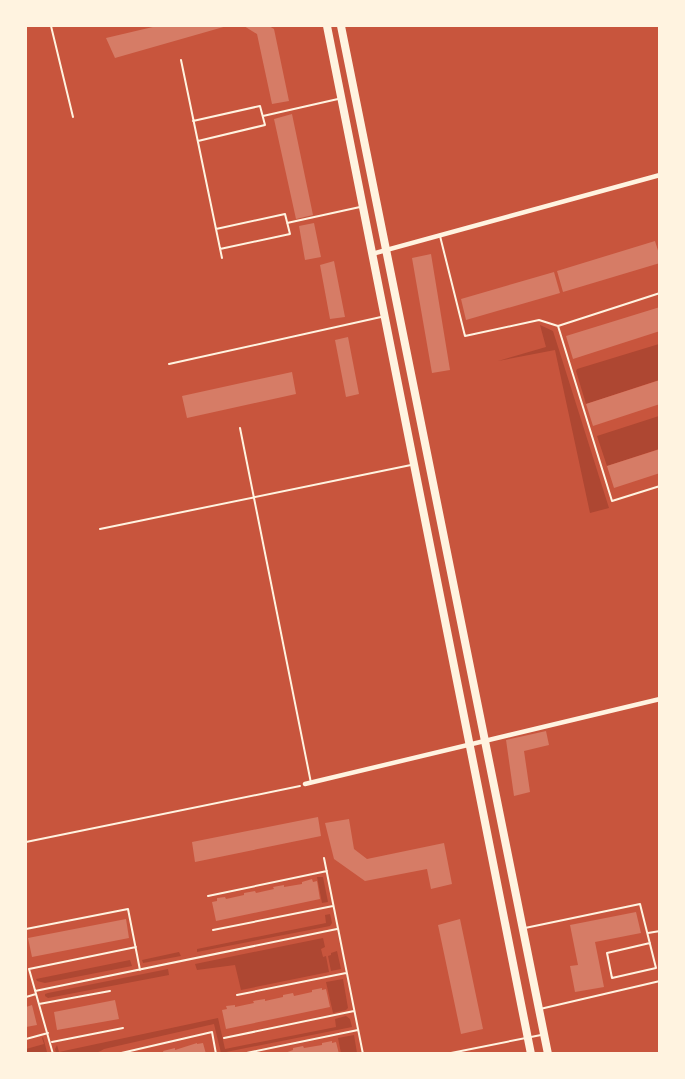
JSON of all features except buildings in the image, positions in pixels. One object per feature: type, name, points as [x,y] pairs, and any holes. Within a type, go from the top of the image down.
[{"type":"main road","points":[[327,26],[531,1053]]},
{"type":"main road","points":[[341,26],[548,1053]]},
{"type":"street","points":[[372,254],[660,175]]},
{"type":"street","points":[[308,784],[660,699]]},
{"type":"lane","points":[[181,60],[222,258]]},
{"type":"lane","points":[[263,116],[341,99]]},
{"type":"lane","points":[[194,121],[260,106],[265,125],[198,141]]},
{"type":"lane","points":[[287,223],[363,207]]},
{"type":"lane","points":[[216,229],[285,214],[290,234],[220,249]]},
{"type":"lane","points":[[440,236],[465,336],[539,320],[558,326],[660,293]]},
{"type":"lane","points":[[169,364],[384,316]]},
{"type":"lane","points":[[558,326],[612,501],[660,486]]},
{"type":"lane","points":[[240,428],[308,784]]},
{"type":"lane","points":[[100,529],[429,461]]},
{"type":"lane","points":[[324,858],[363,1053]]},
{"type":"lane","points":[[208,896],[327,871]]},
{"type":"lane","points":[[522,929],[640,904],[647,933],[650,943],[656,968],[612,978],[607,953],[650,943]]},
{"type":"lane","points":[[213,930],[333,906]]},
{"type":"lane","points":[[26,929],[128,909],[140,969]]},
{"type":"lane","points":[[26,997],[36,992],[140,969],[337,929]]},
{"type":"lane","points":[[647,933],[660,931]]},
{"type":"lane","points":[[54,1053],[29,969],[136,947]]},
{"type":"lane","points":[[237,995],[346,973]]},
{"type":"lane","points":[[539,1009],[660,981]]},
{"type":"lane","points":[[39,1004],[110,991]]},
{"type":"lane","points":[[224,1038],[354,1011]]},
{"type":"lane","points":[[51,1043],[123,1028]]},
{"type":"lane","points":[[242,1053],[358,1030]]},
{"type":"lane","points":[[117,1053],[212,1032],[216,1053]]},
{"type":"lane","points":[[26,1039],[48,1033]]},
{"type":"lane","points":[[446,1053],[544,1034]]},
{"type":"path","points":[[51,26],[73,117]]},
{"type":"path","points":[[26,842],[308,784]]},
{"type":"shaded area","points":[[540,325],[553,331],[609,508],[590,513],[555,350],[498,361],[546,347]]},
{"type":"shaded area","points":[[659,344],[659,380],[586,404],[577,369]]},
{"type":"shaded area","points":[[659,416],[659,449],[607,466],[597,436]]},
{"type":"shaded area","points":[[317,877],[323,877],[328,902],[322,903]]},
{"type":"shaded area","points":[[330,914],[332,923],[330,926],[197,952],[197,949],[326,923],[325,915]]},
{"type":"shaded area","points":[[323,938],[325,947],[321,949],[323,957],[326,956],[329,972],[241,990],[235,965],[197,970],[195,964]]},
{"type":"shaded area","points":[[337,951],[341,969],[331,971],[328,956]]},
{"type":"shaded area","points":[[179,952],[181,956],[143,963],[142,960]]},
{"type":"shaded area","points":[[130,960],[132,966],[45,983],[36,979]]},
{"type":"shaded area","points":[[168,969],[169,975],[48,998],[45,996],[48,993]]},
{"type":"shaded area","points":[[343,979],[348,1008],[333,1013],[326,982]]},
{"type":"shaded area","points":[[346,1016],[350,1019],[352,1027],[225,1053],[221,1053],[214,1024],[94,1053],[56,1053],[55,1049],[57,1045],[59,1052],[218,1018],[225,1049],[336,1027],[335,1019]]},
{"type":"shaded area","points":[[354,1035],[357,1053],[341,1053],[338,1038]]},
{"type":"shaded area","points":[[43,1037],[47,1052],[26,1053],[26,1049],[44,1044]]}]
